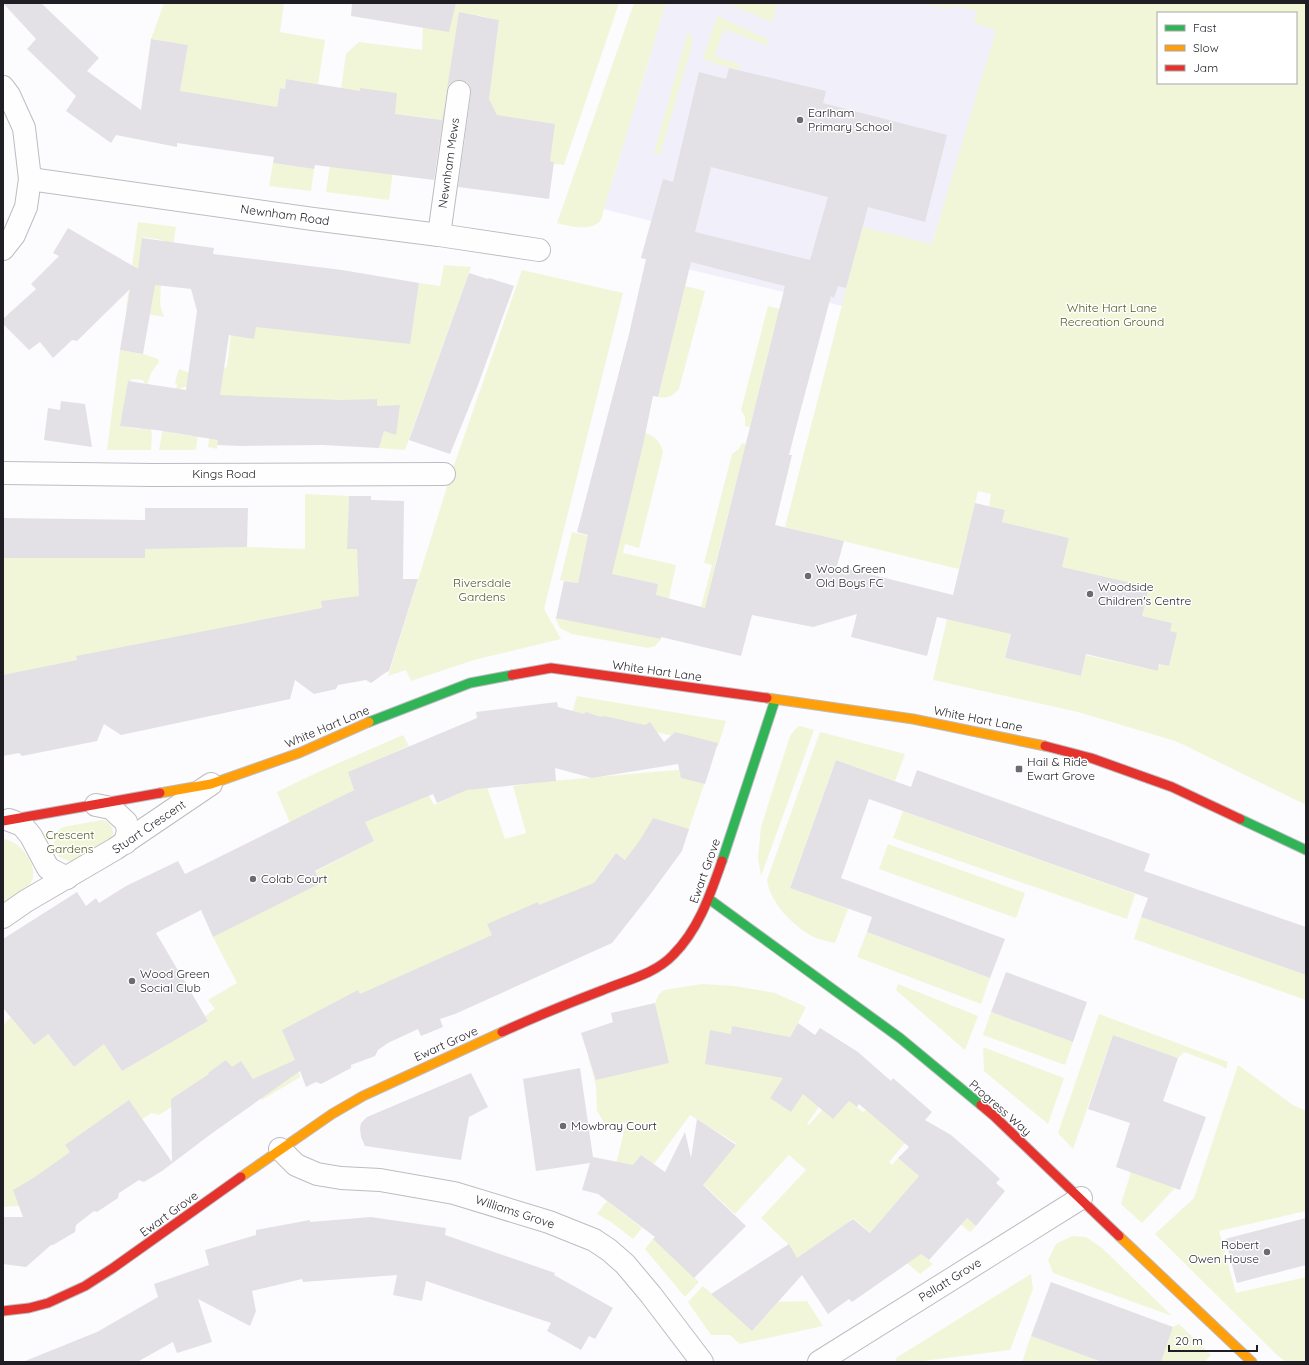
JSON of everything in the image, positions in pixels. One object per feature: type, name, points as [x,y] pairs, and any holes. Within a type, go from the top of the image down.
[{"type":"street","points":[[3,86],[10,95],[24,128],[30,178],[26,207],[14,235],[3,249]]},
{"type":"street","name":"Newnham Mews","points":[[439,235],[458,92]]},
{"type":"street","name":"Newnham Road","points":[[30,178],[313,220],[439,235],[539,250]]},
{"type":"street","name":"Kings Road","points":[[3,473],[152,475],[444,474]]},
{"type":"street","name":"White Hart Lane","points":[[6,820],[211,784],[299,753],[378,718],[470,683],[551,668],[913,719],[1029,742],[1091,758],[1172,787],[1306,850]]},
{"type":"street","name":"Ewart Grove","points":[[3,1311],[54,1302],[87,1285],[120,1264],[280,1149],[332,1114],[363,1096],[528,1020],[656,969],[673,954],[686,938],[700,917],[709,899],[775,700]]},
{"type":"street","name":"Stuart Crescent","points":[[3,916],[125,843],[211,784]]},
{"type":"street","points":[[96,805],[112,808],[126,822],[128,831],[125,843]]},
{"type":"street","points":[[31,836],[35,824],[46,813]]},
{"type":"street","points":[[6,820],[22,825],[31,836],[48,868],[67,878]]},
{"type":"street","points":[[42,892],[48,868]]},
{"type":"street","name":"Progress Way","points":[[709,899],[900,1038],[994,1116],[1081,1198],[1231,1344],[1252,1362]]},
{"type":"street","name":"Williams Grove","points":[[280,1149],[296,1165],[317,1174],[341,1178],[380,1180],[454,1193],[549,1222],[594,1240],[609,1250],[625,1264],[651,1295],[702,1362]]},
{"type":"street","name":"Pellatt Grove","points":[[819,1362],[1081,1198]]},
{"type":"shaded area","name":"Earlham Primary School","points":[[666,3],[1005,3],[932,244],[859,310],[641,258],[651,221],[604,209]]},
{"type":"green space","points":[[164,3],[284,3],[280,32],[325,40],[318,84],[286,79],[285,89],[280,88],[276,112],[180,91],[188,45],[151,39]]},
{"type":"green space","points":[[414,3],[619,3],[564,165],[487,158],[487,114],[499,20],[478,15],[479,30],[454,79],[445,145],[428,143],[431,118],[401,115],[389,200],[326,192],[346,54],[359,42],[422,50],[423,28],[427,6]]},
{"type":"green space","points":[[634,3],[666,3],[602,217],[596,224],[585,227],[573,227],[557,223]]},
{"type":"green space","points":[[728,3],[778,3],[771,22]]},
{"type":"green space","name":"White Hart Lane Recreation Ground","points":[[911,3],[1306,3],[1306,805],[1175,741],[1078,712],[933,680],[947,619],[978,626],[982,612],[1014,619],[1005,658],[1081,676],[1086,655],[1158,671],[1171,623],[1142,616],[1062,567],[1069,538],[1002,522],[1005,510],[989,506],[991,494],[978,491],[959,569],[785,527],[862,227],[932,244],[996,30],[974,23],[977,11],[954,5],[953,8]]},
{"type":"green space","points":[[717,16],[769,40],[767,45],[724,29],[715,56],[740,64],[738,70],[703,59]]},
{"type":"green space","points":[[687,34],[692,35],[692,45],[660,155],[654,153]]},
{"type":"green space","points":[[273,163],[314,169],[311,191],[269,186]]},
{"type":"green space","points":[[138,222],[176,227],[173,246],[162,245],[163,240],[143,237],[136,282],[161,285],[160,305],[164,317],[126,310]]},
{"type":"green space","points":[[444,265],[471,267],[405,450],[379,448],[389,414],[221,412],[217,449],[208,447],[217,385],[224,368],[227,367],[236,292],[414,316],[419,283],[440,286]]},
{"type":"green space","name":"Riversdale Gardens","points":[[522,270],[623,293],[544,609],[561,639],[474,660],[411,681],[406,670],[388,676],[451,474]]},
{"type":"green space","points":[[685,286],[705,291],[679,389],[664,398],[658,397]]},
{"type":"green space","points":[[768,306],[780,309],[750,427],[745,426],[745,417],[741,410]]},
{"type":"green space","points":[[120,350],[143,354],[158,359],[159,362],[151,373],[147,385],[143,380],[133,379],[130,381],[120,426],[140,429],[141,424],[150,426],[152,434],[151,450],[107,450]]},
{"type":"green space","points":[[179,369],[190,373],[203,396],[196,449],[159,450],[163,428],[172,430],[172,433],[191,436],[197,392],[194,388],[184,387],[176,389],[177,385],[175,382]]},
{"type":"green space","points":[[645,433],[657,440],[663,452],[639,548],[625,544],[623,553],[676,565],[668,602],[655,599],[658,584],[581,568],[578,583],[560,580],[572,532],[602,539]]},
{"type":"green space","points":[[742,443],[746,444],[715,566],[762,577],[709,608],[701,607],[712,565],[704,563],[732,454],[739,449]]},
{"type":"green space","points":[[305,494],[349,496],[348,527],[362,547],[367,620],[3,687],[3,550],[247,547],[305,549]]},
{"type":"green space","points":[[555,617],[661,639],[655,646],[648,648],[572,634],[560,628]]},
{"type":"green space","points":[[577,696],[726,721],[718,746],[572,713]]},
{"type":"green space","points":[[800,726],[814,730],[761,876],[758,858],[761,827],[790,736],[796,728]]},
{"type":"green space","points":[[820,732],[905,754],[895,781],[836,760],[790,887],[848,909],[835,943],[811,936],[794,924],[782,911],[772,896],[767,880]]},
{"type":"green space","points":[[403,735],[409,746],[349,772],[354,790],[290,823],[277,792],[318,772]]},
{"type":"green space","points":[[710,767],[686,837],[641,871],[616,853],[601,873],[609,880],[294,1037],[300,1077],[262,1100],[238,1065],[159,1115],[151,1113],[19,1206],[3,1207],[3,1025],[15,1013],[45,1031],[74,1067],[104,1044],[122,1071],[208,1021],[205,1016],[215,1009],[208,1000],[237,983],[213,937],[315,872],[374,841],[362,817],[426,790],[434,805],[485,781],[505,839],[526,833],[513,786],[541,782]]},
{"type":"green space","points":[[903,811],[1135,894],[1127,919],[893,838]]},
{"type":"green space","name":"Crescent Gardens","points":[[102,820],[109,823],[112,827],[113,835],[109,839],[72,861],[59,857],[55,850],[54,844],[56,832],[63,827]]},
{"type":"green space","name":"Crescent Gardens","points":[[3,839],[17,845],[23,851],[32,865],[33,873],[32,880],[28,886],[3,902]]},
{"type":"green space","points":[[888,844],[1025,893],[1016,918],[879,869]]},
{"type":"green space","points":[[1141,917],[1306,975],[1306,1000],[1134,939]]},
{"type":"green space","points":[[867,932],[990,978],[981,1004],[857,957]]},
{"type":"green space","points":[[702,984],[734,986],[775,993],[806,1007],[781,1052],[832,1088],[807,1124],[809,1125],[822,1110],[849,1101],[863,1112],[866,1110],[905,1143],[889,1162],[892,1165],[898,1158],[976,1226],[970,1232],[926,1195],[916,1206],[903,1195],[881,1221],[933,1264],[920,1274],[853,1218],[794,1269],[789,1245],[761,1218],[806,1170],[789,1155],[735,1214],[703,1184],[737,1144],[690,1115],[654,1164],[641,1155],[607,1201],[626,1123],[605,1124],[597,1111],[596,1086],[588,1056],[660,1026],[655,1003],[659,994],[664,990]]},
{"type":"green space","points":[[898,984],[978,1016],[965,1050],[896,990]]},
{"type":"green space","points":[[991,1012],[1073,1042],[1065,1065],[983,1035]]},
{"type":"green space","points":[[1099,1014],[1228,1062],[1226,1069],[1222,1066],[1184,1052],[1178,1058],[1113,1035],[1073,1149],[1058,1133]]},
{"type":"green space","points":[[983,1047],[1064,1078],[1048,1124],[984,1071]]},
{"type":"green space","points":[[1238,1065],[1293,1105],[1306,1111],[1306,1211],[1219,1231],[1236,1293],[1306,1277],[1306,1362],[1286,1362],[1277,1355],[1155,1234],[1194,1198]]},
{"type":"green space","points":[[1131,1172],[1175,1188],[1142,1223],[1121,1204]]},
{"type":"green space","points":[[607,1201],[642,1228],[633,1239],[611,1222],[597,1214]]},
{"type":"green space","points":[[1072,1236],[1086,1237],[1102,1248],[1172,1316],[1053,1273],[1048,1260],[1056,1244]]},
{"type":"green space","points":[[653,1239],[699,1282],[685,1297],[645,1249]]},
{"type":"green space","points":[[1031,1274],[1033,1289],[1010,1350],[915,1362],[896,1362],[896,1358]]},
{"type":"green space","points":[[703,1286],[752,1331],[778,1302],[807,1301],[823,1326],[740,1344],[730,1335],[711,1335],[688,1302]]},
{"type":"green space","points":[[1179,1324],[1211,1355],[1204,1362],[1161,1362],[1173,1327]]},
{"type":"green space","points":[[1031,1336],[1103,1362],[1022,1362]]},
{"type":"building","points":[[3,3],[41,3],[99,58],[87,71],[141,110],[151,39],[188,45],[180,91],[277,107],[280,88],[285,89],[286,79],[360,91],[360,88],[397,93],[395,114],[442,120],[445,103],[434,180],[315,165],[314,169],[273,163],[274,157],[177,143],[177,147],[116,135],[111,143],[66,111],[76,96],[27,49],[36,39]]},
{"type":"building","points":[[352,3],[456,3],[449,32],[351,16]]},
{"type":"building","points":[[459,12],[499,20],[489,99],[497,115],[555,124],[550,161],[554,162],[549,199],[458,187],[471,94],[470,87],[467,82],[461,80],[454,81],[449,84],[447,89]]},
{"type":"building","points":[[729,68],[826,91],[823,103],[947,135],[925,222],[868,207],[846,288],[838,286],[834,298],[831,296],[789,455],[792,455],[775,525],[844,541],[837,566],[953,595],[975,503],[1005,510],[1002,522],[1069,538],[1062,567],[1149,587],[1142,616],[1172,623],[1170,631],[1177,633],[1169,666],[1159,664],[1158,671],[1086,654],[1081,676],[1005,658],[1011,634],[937,617],[927,656],[851,637],[857,614],[813,627],[752,615],[741,656],[661,637],[661,639],[556,618],[564,581],[578,583],[588,535],[577,532],[629,334],[646,259],[641,258],[663,179],[673,182],[699,72],[726,79]],"holes":[[[711,167],[828,197],[810,260],[695,232]],[[691,262],[785,286],[705,608],[656,595],[658,584],[612,574],[643,445],[653,396],[658,397]]]},
{"type":"building","points":[[68,228],[138,269],[142,238],[214,248],[213,254],[342,270],[419,283],[410,344],[256,327],[254,339],[229,335],[220,395],[342,400],[377,399],[377,406],[400,405],[396,435],[384,431],[379,448],[322,445],[241,446],[217,445],[218,440],[120,426],[128,381],[186,390],[197,311],[191,289],[155,285],[143,354],[120,350],[130,289],[77,341],[72,340],[53,358],[40,342],[29,350],[3,324],[3,319],[36,289],[31,284],[59,256],[53,253]]},
{"type":"building","points":[[469,273],[514,286],[478,385],[450,454],[409,440]]},
{"type":"building","points":[[61,401],[85,404],[92,447],[44,440],[48,408],[60,410]]},
{"type":"building","points":[[349,496],[371,496],[371,500],[404,501],[403,579],[418,579],[389,671],[371,683],[366,680],[338,685],[336,689],[314,694],[295,680],[290,699],[121,735],[104,724],[97,741],[22,756],[19,753],[3,756],[3,675],[77,660],[76,656],[322,608],[321,601],[359,596],[357,549],[347,549]]},
{"type":"building","points":[[145,508],[248,508],[247,547],[145,549],[145,558],[3,558],[3,518],[145,520]]},
{"type":"building","points":[[557,702],[558,707],[584,714],[586,712],[601,717],[604,716],[645,725],[650,722],[664,742],[675,732],[718,743],[705,784],[681,778],[678,764],[592,778],[555,768],[556,781],[467,790],[437,803],[433,794],[365,822],[374,841],[315,871],[321,883],[213,937],[201,910],[156,933],[208,1021],[122,1071],[104,1044],[74,1067],[48,1034],[34,1045],[3,1008],[3,939],[77,892],[86,906],[96,898],[99,903],[126,886],[178,861],[185,874],[354,790],[348,772],[477,718],[476,712]]},
{"type":"building","points":[[836,760],[911,787],[917,770],[1150,854],[1144,871],[1306,927],[1306,975],[1141,917],[1148,898],[869,799],[841,878],[1005,939],[990,978],[867,932],[872,917],[790,888]]},
{"type":"building","points":[[653,818],[689,829],[682,851],[612,943],[455,1014],[440,1019],[443,1027],[421,1036],[418,1029],[388,1043],[378,1050],[375,1056],[351,1065],[351,1068],[321,1084],[316,1082],[306,1087],[300,1071],[211,1134],[162,1171],[144,1182],[139,1180],[119,1193],[118,1198],[97,1212],[94,1211],[76,1225],[75,1232],[51,1245],[26,1267],[3,1264],[3,1217],[23,1217],[13,1190],[35,1177],[70,1152],[65,1145],[129,1100],[172,1162],[171,1099],[209,1074],[208,1073],[226,1060],[232,1067],[241,1061],[253,1079],[295,1060],[282,1030],[358,990],[360,994],[492,935],[487,924],[538,902],[539,905],[594,883],[616,853],[625,860],[640,840]]},
{"type":"building","points":[[1006,972],[1087,1002],[1073,1042],[991,1012]]},
{"type":"building","points":[[655,1003],[669,1063],[596,1080],[581,1033],[613,1022],[611,1013]]},
{"type":"building","points":[[798,1023],[815,1035],[820,1028],[858,1052],[891,1081],[893,1078],[932,1112],[925,1120],[951,1135],[981,1161],[1000,1179],[996,1183],[1005,1191],[976,1226],[967,1218],[929,1260],[921,1254],[852,1302],[849,1299],[828,1314],[802,1275],[752,1331],[711,1294],[789,1244],[797,1258],[853,1219],[870,1233],[919,1176],[898,1158],[909,1147],[859,1104],[857,1107],[849,1101],[833,1119],[803,1094],[791,1112],[770,1098],[783,1078],[705,1064],[710,1030],[731,1034],[732,1026],[790,1037]]},
{"type":"building","points":[[1113,1035],[1178,1058],[1163,1101],[1206,1117],[1180,1190],[1116,1167],[1130,1123],[1088,1109]]},
{"type":"building","points":[[580,1068],[593,1157],[633,1165],[641,1155],[665,1172],[685,1132],[691,1158],[697,1119],[736,1145],[703,1185],[746,1226],[694,1278],[653,1239],[655,1237],[598,1194],[582,1190],[590,1163],[536,1171],[523,1079]]},
{"type":"building","points":[[471,1073],[488,1107],[469,1117],[461,1160],[365,1146],[361,1137],[360,1128],[361,1123],[367,1117]]},
{"type":"building","points":[[371,1217],[446,1228],[445,1235],[555,1273],[554,1275],[613,1308],[595,1339],[589,1336],[581,1350],[547,1331],[551,1323],[426,1281],[422,1301],[393,1295],[397,1275],[303,1282],[302,1279],[252,1291],[256,1311],[250,1326],[198,1299],[212,1342],[177,1353],[173,1342],[137,1362],[25,1362],[97,1332],[158,1297],[154,1284],[209,1265],[205,1250],[256,1235],[256,1230],[310,1220],[310,1222]]},
{"type":"building","name":"Robert Owen House","points":[[1306,1218],[1306,1265],[1237,1283],[1225,1239]]},
{"type":"building","points":[[1051,1282],[1173,1327],[1161,1362],[1102,1362],[1031,1336]]},
{"type":"traffic: fast","points":[[369,722],[470,683],[512,675]]},
{"type":"traffic: fast","points":[[722,861],[775,700]]},
{"type":"traffic: fast","points":[[1240,819],[1306,850]]},
{"type":"traffic: fast","points":[[709,899],[900,1038],[981,1105]]},
{"type":"traffic: slow","points":[[767,698],[913,719],[1045,746]]},
{"type":"traffic: slow","points":[[160,793],[211,784],[299,753],[369,722]]},
{"type":"traffic: slow","points":[[241,1177],[332,1114],[363,1096],[502,1032]]},
{"type":"traffic: slow","points":[[1119,1236],[1252,1362]]},
{"type":"traffic: jam","points":[[512,675],[551,668],[767,698]]},
{"type":"traffic: jam","points":[[1045,746],[1091,758],[1172,787],[1240,819]]},
{"type":"traffic: jam","points":[[3,821],[160,793]]},
{"type":"traffic: jam","points":[[502,1032],[565,1005],[640,976],[666,962],[682,945],[697,923],[708,899],[722,861]]},
{"type":"traffic: jam","points":[[981,1105],[1119,1236]]},
{"type":"traffic: jam","points":[[3,1311],[29,1308],[48,1303],[85,1286],[113,1268],[241,1177]]},
{"type":"place","name":"Earlham Primary School","points":[[800,120]]},
{"type":"place","name":"Wood Green Old Boys FC","points":[[808,576]]},
{"type":"place","name":"Woodside Children's Centre","points":[[1090,594]]},
{"type":"place","name":"Hail & Ride Ewart Grove","points":[[1019,769]]},
{"type":"place","name":"Colab Court","points":[[253,879]]},
{"type":"place","name":"Wood Green Social Club","points":[[132,981]]},
{"type":"place","name":"Mowbray Court","points":[[563,1126]]},
{"type":"place","name":"Robert Owen House","points":[[1267,1252]]}]
